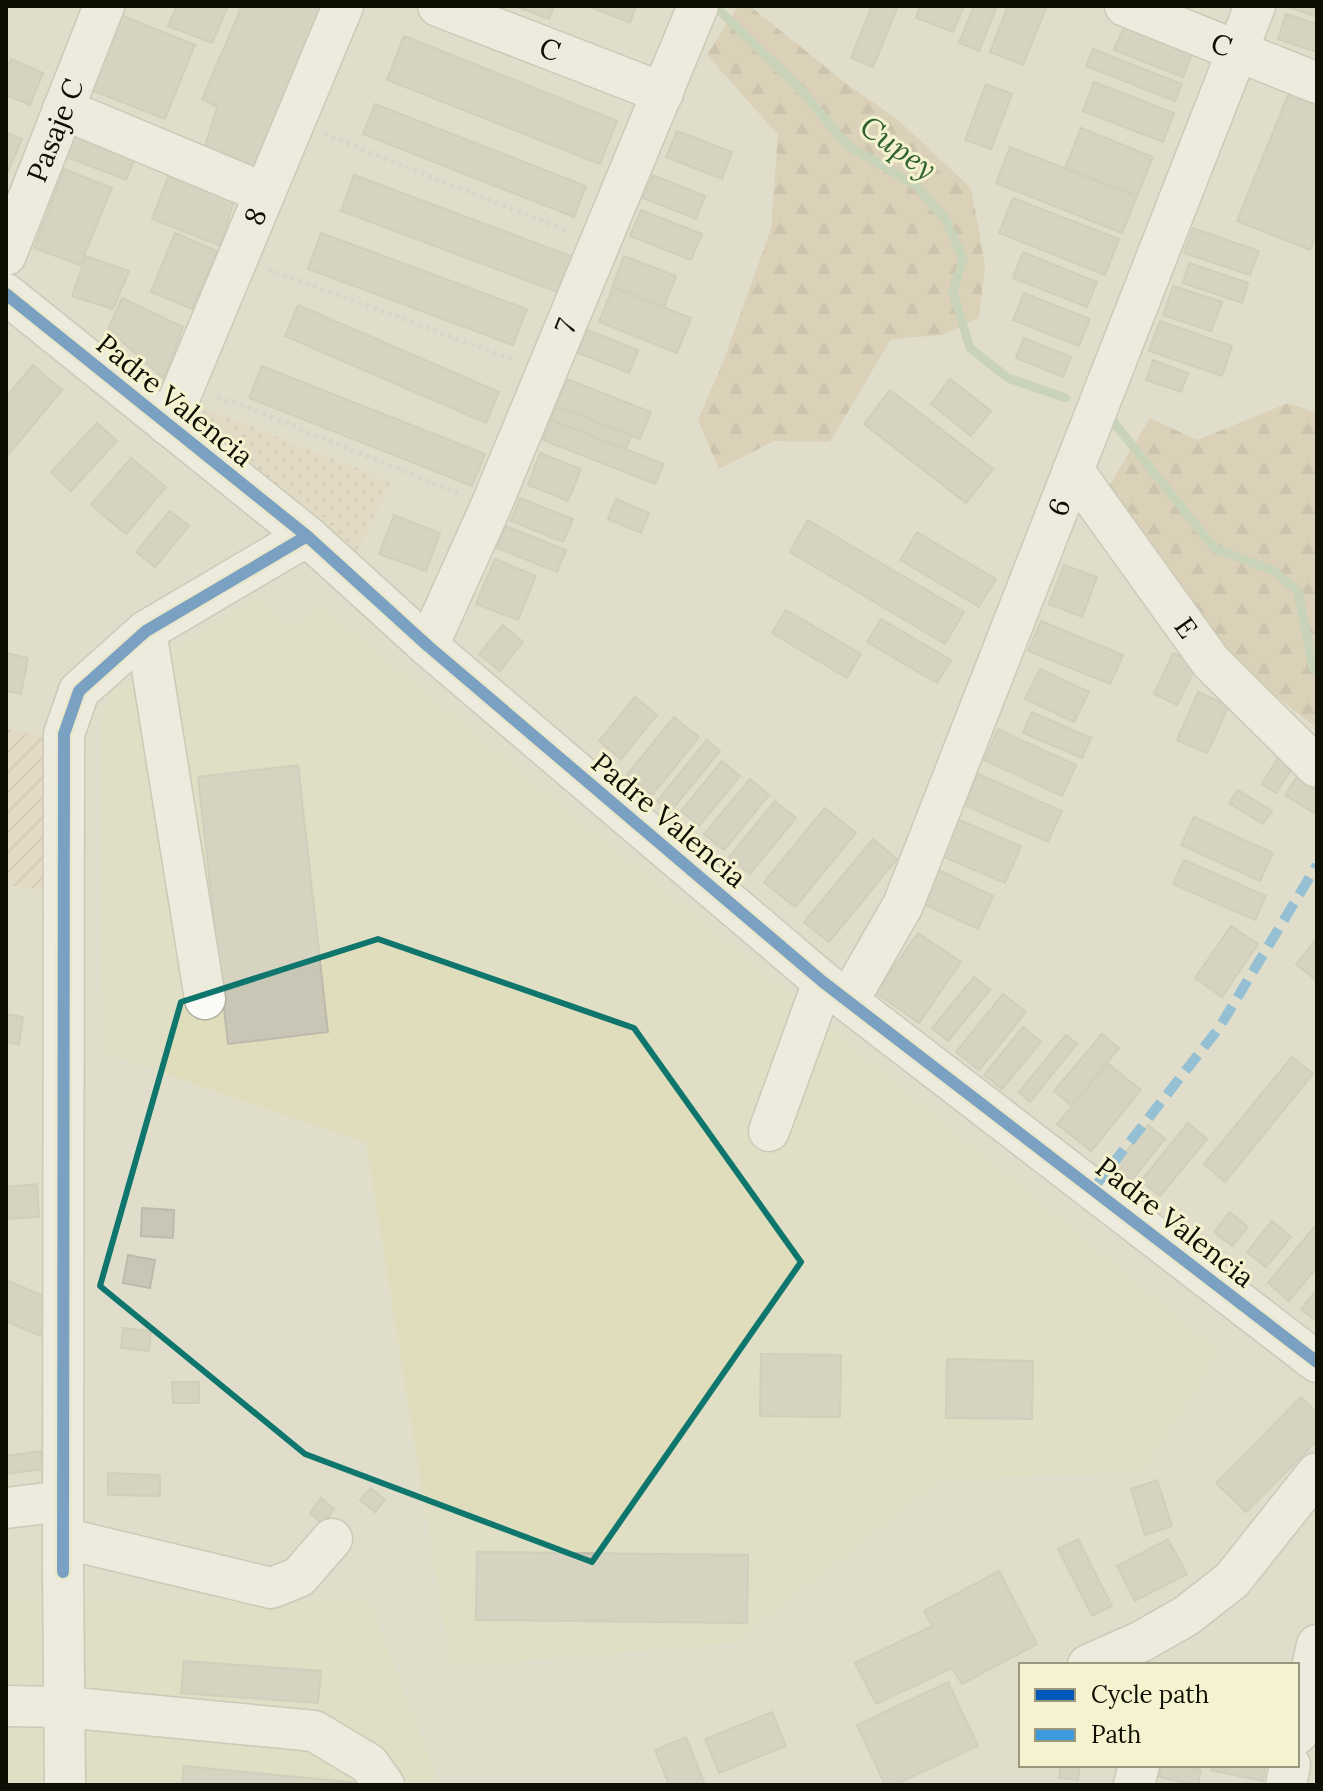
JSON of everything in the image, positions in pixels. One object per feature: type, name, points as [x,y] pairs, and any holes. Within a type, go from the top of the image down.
[{"type":"street","name":"Pasaje C","points":[[6,255],[104,6]]},
{"type":"street","name":"8","points":[[173,410],[343,6]]},
{"type":"street","name":"C","points":[[438,6],[663,93]]},
{"type":"street","name":"7","points":[[428,646],[491,506],[597,243],[698,6]]},
{"type":"street","name":"C","points":[[1125,6],[1317,83]]},
{"type":"street","name":"6","points":[[769,1131],[836,992],[903,905],[1255,6]]},
{"type":"street","points":[[63,109],[264,193]]},
{"type":"street","name":"Padre Valencia","points":[[6,294],[173,410],[428,646],[836,992],[1317,1362]]},
{"type":"street","name":"E","points":[[1073,470],[1211,662],[1317,767]]},
{"type":"street","points":[[65,1785],[64,734],[79,691],[146,631],[307,536]]},
{"type":"street","points":[[146,631],[205,999]]},
{"type":"street","points":[[1168,1663],[1317,1473]]},
{"type":"street","points":[[6,1508],[63,1537],[271,1588],[299,1577],[332,1539]]},
{"type":"street","points":[[1092,1663],[1142,1641],[1186,1616],[1232,1580]]},
{"type":"street","points":[[1299,1725],[1317,1645]]},
{"type":"street","points":[[6,1706],[64,1707],[314,1731],[369,1764],[384,1785]]},
{"type":"path","points":[[293,121],[597,243]]},
{"type":"path","points":[[237,257],[545,371]]},
{"type":"path","points":[[173,410],[213,397],[237,403],[491,506]]},
{"type":"highlighted area","points":[[378,939],[634,1028],[801,1262],[592,1562],[305,1454],[100,1286],[181,1002]]},
{"type":"shaded area","points":[[205,408],[391,482],[357,552],[199,430]]},
{"type":"shaded area","points":[[255,597],[293,628],[318,604],[1220,1352],[1141,1473],[942,1479],[735,1643],[451,1667],[366,1143],[102,1052],[100,722],[111,694]]},
{"type":"shaded area","points":[[6,728],[42,736],[55,892],[6,885]]},
{"type":"shaded area","points":[[6,1600],[369,1600],[440,1785],[6,1785]]},
{"type":"green space","points":[[738,6],[750,6],[848,85],[897,119],[971,188],[985,265],[979,318],[943,335],[891,339],[830,442],[774,441],[719,469],[698,420],[723,362],[771,229],[778,135],[707,55]]},
{"type":"green space","points":[[1288,403],[1317,413],[1317,728],[1239,668],[1109,486],[1150,418],[1197,440]]},
{"type":"building","points":[[177,6],[228,6],[212,43],[168,26]]},
{"type":"building","points":[[242,6],[331,6],[258,170],[205,147],[217,107],[202,99]]},
{"type":"building","points":[[515,6],[554,6],[549,19]]},
{"type":"building","points":[[588,6],[636,6],[630,23]]},
{"type":"building","points":[[872,6],[898,6],[873,67],[851,58]]},
{"type":"building","points":[[920,6],[964,6],[953,32],[916,18]]},
{"type":"building","points":[[974,6],[997,6],[979,51],[959,43]]},
{"type":"building","points":[[1008,6],[1047,6],[1023,65],[990,52]]},
{"type":"building","points":[[1288,6],[1317,6],[1317,17],[1288,7]]},
{"type":"building","points":[[116,13],[195,45],[165,119],[86,88]]},
{"type":"building","points":[[1286,14],[1317,24],[1317,52],[1278,39]]},
{"type":"building","points":[[1127,19],[1195,46],[1183,77],[1114,50]]},
{"type":"building","points":[[404,36],[617,121],[600,164],[387,80]]},
{"type":"building","points":[[1093,49],[1182,84],[1175,101],[1086,66]]},
{"type":"building","points":[[11,59],[43,73],[30,105],[6,95],[6,71]]},
{"type":"building","points":[[1094,82],[1174,113],[1163,142],[1083,111]]},
{"type":"building","points":[[986,84],[1012,94],[991,149],[965,140]]},
{"type":"building","points":[[1291,88],[1317,99],[1317,234],[1310,250],[1237,221]]},
{"type":"building","points":[[375,104],[586,186],[574,217],[363,134]]},
{"type":"building","points":[[1081,128],[1153,157],[1137,196],[1065,169]]},
{"type":"building","points":[[677,131],[732,152],[722,179],[666,157]]},
{"type":"building","points":[[6,133],[22,139],[6,176]]},
{"type":"building","points":[[73,133],[135,158],[126,180],[64,156]]},
{"type":"building","points":[[1010,147],[1137,196],[1122,233],[996,183]]},
{"type":"building","points":[[64,169],[112,188],[80,265],[34,248]]},
{"type":"building","points":[[169,175],[234,200],[221,246],[152,219]]},
{"type":"building","points":[[354,175],[573,257],[560,293],[341,211]]},
{"type":"building","points":[[653,175],[705,196],[696,219],[643,198]]},
{"type":"building","points":[[1013,198],[1119,239],[1105,275],[999,233]]},
{"type":"building","points":[[641,210],[702,234],[691,260],[630,236]]},
{"type":"building","points":[[1193,228],[1259,251],[1250,275],[1184,253]]},
{"type":"building","points":[[175,233],[217,251],[192,309],[151,292]]},
{"type":"building","points":[[321,233],[527,309],[513,345],[308,269]]},
{"type":"building","points":[[1023,252],[1097,282],[1087,307],[1013,278]]},
{"type":"building","points":[[86,256],[129,271],[113,309],[72,296]]},
{"type":"building","points":[[624,256],[676,276],[664,307],[612,287]]},
{"type":"building","points":[[1189,263],[1248,283],[1242,303],[1183,283]]},
{"type":"building","points":[[1173,286],[1222,302],[1211,331],[1163,315]]},
{"type":"building","points":[[613,287],[691,318],[677,353],[599,322]]},
{"type":"building","points":[[1024,293],[1090,319],[1079,346],[1013,320]]},
{"type":"building","points":[[122,298],[183,327],[164,379],[108,329]]},
{"type":"building","points":[[298,305],[499,392],[486,423],[285,336]]},
{"type":"building","points":[[1160,321],[1232,346],[1222,376],[1149,351]]},
{"type":"building","points":[[587,330],[638,350],[629,373],[578,353]]},
{"type":"building","points":[[1024,338],[1071,357],[1063,377],[1016,358]]},
{"type":"building","points":[[1153,360],[1188,373],[1181,392],[1146,380]]},
{"type":"building","points":[[33,365],[62,390],[9,454],[6,451],[6,397]]},
{"type":"building","points":[[262,366],[485,454],[472,486],[249,398]]},
{"type":"building","points":[[567,379],[651,412],[640,439],[556,406]]},
{"type":"building","points":[[950,379],[991,411],[971,436],[931,404]]},
{"type":"building","points":[[890,390],[993,469],[966,503],[864,424]]},
{"type":"building","points":[[556,406],[631,436],[626,449],[551,420]]},
{"type":"building","points":[[551,420],[664,464],[655,484],[543,440]]},
{"type":"building","points":[[97,423],[117,441],[71,491],[51,472]]},
{"type":"building","points":[[540,453],[581,469],[568,501],[528,485]]},
{"type":"building","points":[[131,458],[166,487],[126,534],[91,505]]},
{"type":"building","points":[[520,498],[573,519],[563,542],[511,521]]},
{"type":"building","points":[[616,499],[649,513],[641,533],[608,519]]},
{"type":"building","points":[[170,511],[189,526],[155,567],[136,552]]},
{"type":"building","points":[[394,515],[440,533],[426,571],[379,554]]},
{"type":"building","points":[[808,520],[964,612],[945,644],[790,552]]},
{"type":"building","points":[[506,526],[566,550],[557,572],[497,548]]},
{"type":"building","points":[[917,532],[996,579],[979,607],[900,560]]},
{"type":"building","points":[[495,559],[536,576],[518,620],[476,604]]},
{"type":"building","points":[[1064,565],[1097,577],[1082,617],[1049,604]]},
{"type":"building","points":[[786,610],[861,654],[847,678],[772,633]]},
{"type":"building","points":[[881,619],[951,660],[937,683],[867,642]]},
{"type":"building","points":[[1041,621],[1123,655],[1110,684],[1028,651]]},
{"type":"building","points":[[503,625],[523,642],[500,671],[479,654]]},
{"type":"building","points":[[6,653],[28,658],[21,694],[6,691]]},
{"type":"building","points":[[1173,653],[1197,665],[1177,705],[1154,694]]},
{"type":"building","points":[[1040,669],[1089,692],[1074,722],[1025,699]]},
{"type":"building","points":[[1198,692],[1229,706],[1207,753],[1177,740]]},
{"type":"building","points":[[635,697],[657,715],[621,759],[599,741]]},
{"type":"building","points":[[1032,712],[1091,738],[1082,758],[1023,733]]},
{"type":"building","points":[[674,717],[699,737],[652,795],[627,775]]},
{"type":"building","points":[[998,729],[1076,765],[1062,796],[984,760]]},
{"type":"building","points":[[707,740],[720,751],[670,812],[657,801]]},
{"type":"building","points":[[1282,751],[1297,761],[1276,793],[1262,784]]},
{"type":"building","points":[[722,761],[740,776],[699,826],[681,811]]},
{"type":"building","points":[[298,765],[328,1032],[228,1044],[198,777]]},
{"type":"building","points":[[1300,772],[1317,783],[1317,815],[1285,795]]},
{"type":"building","points":[[978,774],[1062,811],[1048,842],[964,805]]},
{"type":"building","points":[[750,779],[769,795],[724,850],[704,834]]},
{"type":"building","points":[[1238,790],[1272,811],[1263,824],[1229,803]]},
{"type":"building","points":[[775,801],[796,818],[750,874],[729,857]]},
{"type":"building","points":[[825,808],[856,833],[795,907],[764,882]]},
{"type":"building","points":[[950,816],[1021,846],[1005,883],[934,853]]},
{"type":"building","points":[[1194,817],[1273,853],[1260,881],[1181,845]]},
{"type":"building","points":[[873,839],[897,859],[829,942],[804,922]]},
{"type":"building","points":[[1184,860],[1266,896],[1255,920],[1173,884]]},
{"type":"building","points":[[933,867],[993,896],[978,929],[917,901]]},
{"type":"building","points":[[1231,926],[1258,944],[1222,997],[1195,978]]},
{"type":"building","points":[[918,933],[961,962],[919,1023],[876,993]]},
{"type":"building","points":[[1317,938],[1317,981],[1296,964]]},
{"type":"building","points":[[974,977],[990,990],[948,1041],[932,1028]]},
{"type":"building","points":[[1003,994],[1026,1012],[979,1070],[956,1052]]},
{"type":"building","points":[[6,1014],[23,1017],[19,1044],[6,1042]]},
{"type":"building","points":[[1023,1027],[1041,1042],[1002,1089],[984,1075]]},
{"type":"building","points":[[1102,1034],[1119,1048],[1072,1106],[1054,1091]]},
{"type":"building","points":[[1066,1035],[1077,1044],[1030,1102],[1019,1092]]},
{"type":"building","points":[[1292,1057],[1313,1074],[1225,1182],[1204,1164]]},
{"type":"building","points":[[1107,1063],[1141,1090],[1091,1151],[1057,1124]]},
{"type":"building","points":[[1188,1123],[1207,1139],[1160,1196],[1141,1181]]},
{"type":"building","points":[[1148,1125],[1165,1139],[1132,1180],[1114,1166]]},
{"type":"building","points":[[37,1184],[39,1217],[6,1219],[6,1187]]},
{"type":"building","points":[[142,1208],[174,1210],[173,1238],[141,1236]]},
{"type":"building","points":[[1230,1212],[1248,1227],[1232,1246],[1214,1232]]},
{"type":"building","points":[[1272,1221],[1291,1237],[1266,1267],[1247,1252]]},
{"type":"building","points":[[1315,1226],[1317,1267],[1289,1301],[1268,1283]]},
{"type":"building","points":[[128,1255],[155,1260],[150,1288],[123,1283]]},
{"type":"building","points":[[6,1280],[55,1301],[40,1336],[6,1321]]},
{"type":"building","points":[[1317,1289],[1317,1322],[1301,1309]]},
{"type":"building","points":[[123,1328],[151,1331],[149,1351],[121,1348]]},
{"type":"building","points":[[761,1354],[841,1355],[840,1417],[760,1416]]},
{"type":"building","points":[[947,1359],[1033,1361],[1032,1419],[946,1418]]},
{"type":"building","points":[[172,1382],[199,1382],[199,1403],[173,1403]]},
{"type":"building","points":[[1301,1397],[1317,1413],[1317,1441],[1246,1512],[1216,1483]]},
{"type":"building","points":[[41,1451],[44,1469],[6,1474],[6,1456]]},
{"type":"building","points":[[108,1473],[160,1475],[160,1496],[108,1495]]},
{"type":"building","points":[[1157,1480],[1172,1526],[1145,1535],[1131,1489]]},
{"type":"building","points":[[371,1488],[385,1500],[375,1512],[360,1500]]},
{"type":"building","points":[[321,1498],[334,1509],[323,1524],[310,1513]]},
{"type":"building","points":[[1078,1539],[1112,1606],[1092,1616],[1058,1549]]},
{"type":"building","points":[[1168,1539],[1187,1574],[1135,1601],[1117,1566]]},
{"type":"building","points":[[477,1552],[748,1555],[747,1623],[476,1620]]},
{"type":"building","points":[[999,1571],[1037,1644],[962,1684],[952,1668],[876,1704],[855,1663],[932,1626],[924,1611]]},
{"type":"building","points":[[184,1661],[321,1671],[318,1703],[181,1693]]},
{"type":"building","points":[[948,1682],[978,1746],[894,1785],[885,1785],[857,1725]]},
{"type":"building","points":[[772,1712],[786,1746],[719,1773],[705,1739]]},
{"type":"building","points":[[686,1737],[705,1785],[669,1785],[655,1750]]},
{"type":"building","points":[[184,1766],[358,1783],[182,1785]]},
{"type":"building","points":[[1061,1767],[1080,1767],[1078,1780],[1059,1778]]},
{"type":"building","points":[[1161,1767],[1201,1770],[1198,1785],[1159,1777]]},
{"type":"building","points":[[1212,1767],[1266,1767],[1263,1781],[1211,1770]]},
{"type":"waterway","name":"Cupey","points":[[717,8],[801,90],[847,145],[917,186],[946,220],[963,259],[953,292],[970,348],[1008,378],[1066,398]]},
{"type":"waterway","name":"Cupey","points":[[1112,420],[1214,548],[1274,571],[1298,591],[1313,668],[1317,671]]},
{"type":"marked path","points":[[1093,1189],[1219,1028],[1317,865]]},
{"type":"cycle path","points":[[6,294],[307,536],[428,646],[823,982],[1317,1362]]},
{"type":"cycle path","points":[[63,1572],[64,734],[79,691],[146,631],[307,536]]}]
